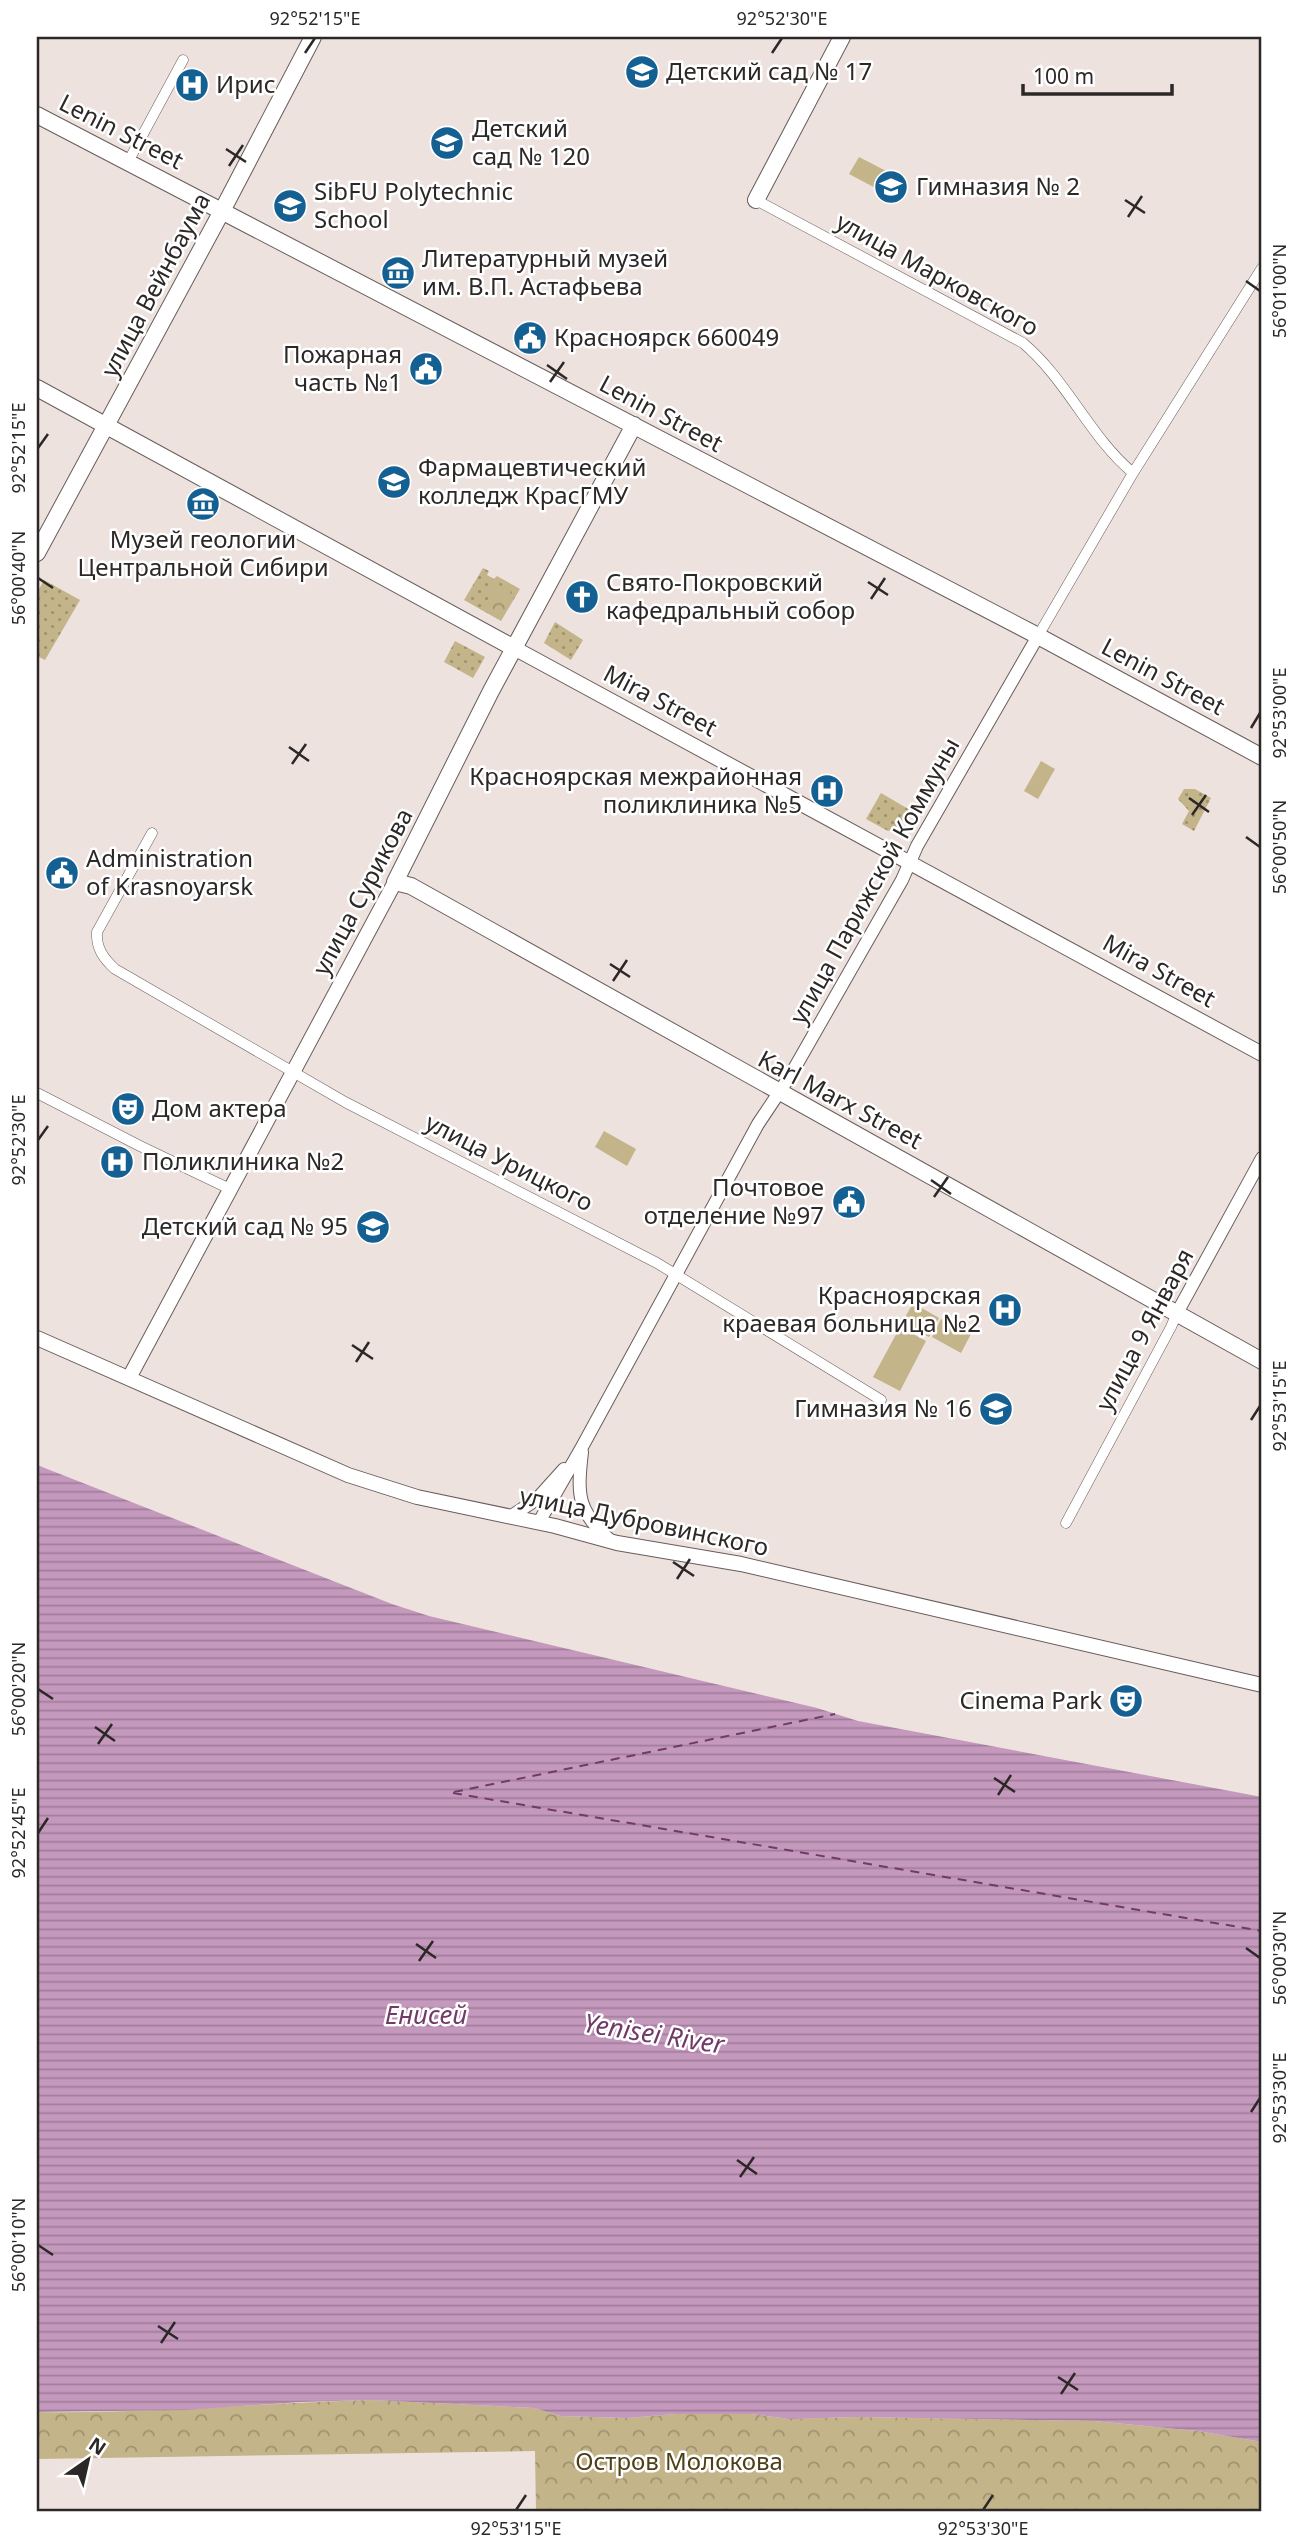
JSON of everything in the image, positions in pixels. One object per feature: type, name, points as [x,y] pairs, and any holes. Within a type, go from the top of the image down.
[{"type":"main road","name":"улица Вейнбаума","points":[[37,553],[313,37]]},
{"type":"main road","points":[[755,200],[838,38]]},
{"type":"main road","name":"Lenin Street","points":[[37,114],[1038,636],[1262,757]]},
{"type":"main road","name":"Mira Street","points":[[37,388],[1262,1054]]},
{"type":"main road","name":"улица Сурикова","points":[[129,1378],[395,882],[514,648],[634,425]]},
{"type":"main road","name":"Karl Marx Street","points":[[395,882],[411,886],[1262,1360]]},
{"type":"main road","name":"улица Дубровинского","points":[[37,1338],[348,1475],[417,1497],[539,1522],[612,1542],[741,1564],[1262,1685]]},
{"type":"street","points":[[128,162],[183,60]]},
{"type":"street","name":"улица Марковского","points":[[755,200],[1023,343],[1046,364],[1116,459],[1133,473]]},
{"type":"street","name":"улица Парижской Коммуны","points":[[539,1522],[758,1124],[779,1093],[1038,636],[1133,473],[1262,268]]},
{"type":"street","name":"улица Урицкого","points":[[152,834],[97,932],[96,943],[99,950],[115,969],[275,1060],[292,1073],[430,1148],[537,1199],[677,1274],[881,1400]]},
{"type":"street","points":[[37,1093],[230,1189]]},
{"type":"street","name":"улица 9 Января","points":[[1066,1523],[1262,1158]]},
{"type":"street","points":[[510,1517],[537,1499],[582,1447]]},
{"type":"street","points":[[582,1447],[578,1489],[582,1505],[596,1528],[612,1542]]},
{"type":"green space","points":[[859,157],[892,174],[883,192],[849,174]]},
{"type":"green space","points":[[483,568],[489,571],[487,575],[494,579],[497,576],[520,589],[501,621],[464,600]]},
{"type":"green space","points":[[44,580],[80,600],[45,660],[37,656],[37,593]]},
{"type":"green space","points":[[494,582],[516,594],[501,620],[480,609],[483,603],[488,601],[488,593]]},
{"type":"green space","points":[[555,622],[583,640],[571,660],[544,643]]},
{"type":"green space","points":[[455,641],[485,657],[473,678],[444,662]]},
{"type":"green space","points":[[1041,761],[1055,769],[1038,799],[1024,791]]},
{"type":"green space","points":[[1184,789],[1195,789],[1211,798],[1194,831],[1182,824],[1189,811],[1178,799]]},
{"type":"green space","points":[[881,793],[910,810],[899,827],[888,831],[866,819]]},
{"type":"green space","points":[[604,1131],[636,1149],[627,1166],[595,1147]]},
{"type":"green space","points":[[913,1303],[939,1318],[929,1337],[902,1323]]},
{"type":"green space","points":[[941,1319],[971,1334],[961,1353],[932,1337]]},
{"type":"green space","points":[[900,1327],[926,1341],[900,1391],[873,1377]]},
{"type":"green space","name":"Остров Молокова","points":[[370,2400],[534,2408],[561,2416],[627,2418],[676,2414],[751,2414],[790,2419],[857,2417],[1094,2421],[1197,2431],[1262,2442],[1262,2511],[536,2511],[535,2451],[37,2459],[37,2412]]},
{"type":"water","name":"Енисей","points":[[37,1465],[392,1604],[429,1616],[817,1708],[858,1721],[1262,1797],[1262,2442],[1197,2431],[1094,2421],[857,2417],[790,2419],[751,2414],[676,2414],[627,2418],[561,2416],[534,2408],[370,2400],[185,2410],[37,2412]]},
{"type":"ferry route","points":[[454,1792],[835,1714]]},
{"type":"ferry route","points":[[453,1793],[1262,1931]]},
{"type":"place","name":"Детский сад № 17","points":[[642,72]]},
{"type":"place","name":"Ирис","points":[[192,85]]},
{"type":"place","name":"Детский сад № 120","points":[[447,143]]},
{"type":"place","name":"Гимназия № 2","points":[[891,187]]},
{"type":"place","name":"SibFU Polytechnic School","points":[[290,206]]},
{"type":"place","name":"Литературный музей им. В.П. Астафьева","points":[[398,273]]},
{"type":"place","name":"Красноярск 660049","points":[[530,338]]},
{"type":"place","name":"Пожарная часть №1","points":[[426,369]]},
{"type":"place","name":"Фармацевтический колледж КрасГМУ","points":[[394,482]]},
{"type":"place","name":"Музей геологии Центральной Сибири","points":[[203,504]]},
{"type":"place","name":"Свято-Покровский кафедральный собор","points":[[582,597]]},
{"type":"place","name":"Красноярская межрайонная поликлиника №5","points":[[827,791]]},
{"type":"place","name":"Administration of Krasnoyarsk","points":[[62,873]]},
{"type":"place","name":"Дом актера","points":[[128,1109]]},
{"type":"place","name":"Поликлиника №2","points":[[117,1162]]},
{"type":"place","name":"Почтовое отделение №97","points":[[849,1202]]},
{"type":"place","name":"Детский сад № 95","points":[[373,1227]]},
{"type":"place","name":"Красноярская краевая больница №2","points":[[1005,1310]]},
{"type":"place","name":"Гимназия № 16","points":[[996,1409]]},
{"type":"place","name":"Cinema Park","points":[[1126,1701]]},
{"type":"water label","name":"Yenisei River","points":[[654,2034]]}]
